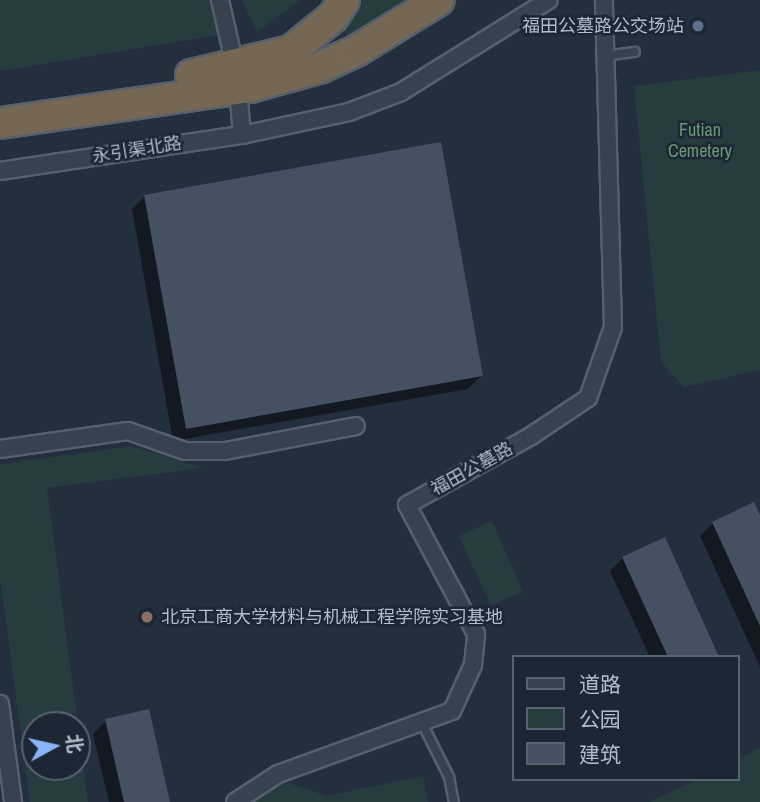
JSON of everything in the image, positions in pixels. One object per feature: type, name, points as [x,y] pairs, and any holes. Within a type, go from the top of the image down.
[{"type":"highway","points":[[0,104],[262,62],[290,51],[313,36],[344,0]]},
{"type":"highway","points":[[0,123],[250,87],[319,68],[356,51],[439,0]]},
{"type":"street","points":[[220,0],[232,53]]},
{"type":"street","name":"永引渠北路","points":[[0,171],[242,135],[349,112],[401,92],[549,0]]},
{"type":"street","name":"福田公墓路","points":[[235,802],[278,774],[453,711],[473,665],[476,634],[407,505],[531,436],[589,398],[613,327],[604,0]]},
{"type":"street","points":[[239,103],[242,135]]},
{"type":"street","points":[[0,449],[128,431],[185,451],[225,451],[356,426]]},
{"type":"street","points":[[0,704],[13,802]]},
{"type":"lane","points":[[605,56],[635,52]]},
{"type":"lane","points":[[421,721],[449,777],[454,802]]},
{"type":"green space","points":[[0,0],[209,0],[218,35],[0,71]]},
{"type":"green space","points":[[242,0],[300,0],[257,32]]},
{"type":"green space","points":[[361,0],[416,0],[350,39],[343,28]]},
{"type":"green space","name":"Futian Cemetery","points":[[760,70],[760,370],[684,387],[661,362],[634,86]]},
{"type":"green space","points":[[132,446],[202,468],[47,488],[76,711],[21,711],[21,735],[0,578],[0,464]]},
{"type":"green space","points":[[492,521],[523,591],[491,606],[459,536]]},
{"type":"green space","points":[[760,748],[760,802],[650,802],[693,781],[739,781],[739,758]]},
{"type":"green space","points":[[423,776],[428,802],[254,802],[285,782],[327,796]]},
{"type":"green space","points":[[27,781],[85,781],[88,802],[30,802]]},
{"type":"building","points":[[441,142],[483,376],[186,429],[144,195]]},
{"type":"building","points":[[754,502],[760,515],[760,626],[712,522]]},
{"type":"building","points":[[665,537],[718,655],[667,655],[622,557]]},
{"type":"building","points":[[149,709],[170,802],[124,802],[105,719]]},
{"type":"place","name":"福田公墓路公交场站","points":[[698,26]]},
{"type":"place","name":"北京工商大学材料与机械工程学院实习基地","points":[[147,617]]}]
